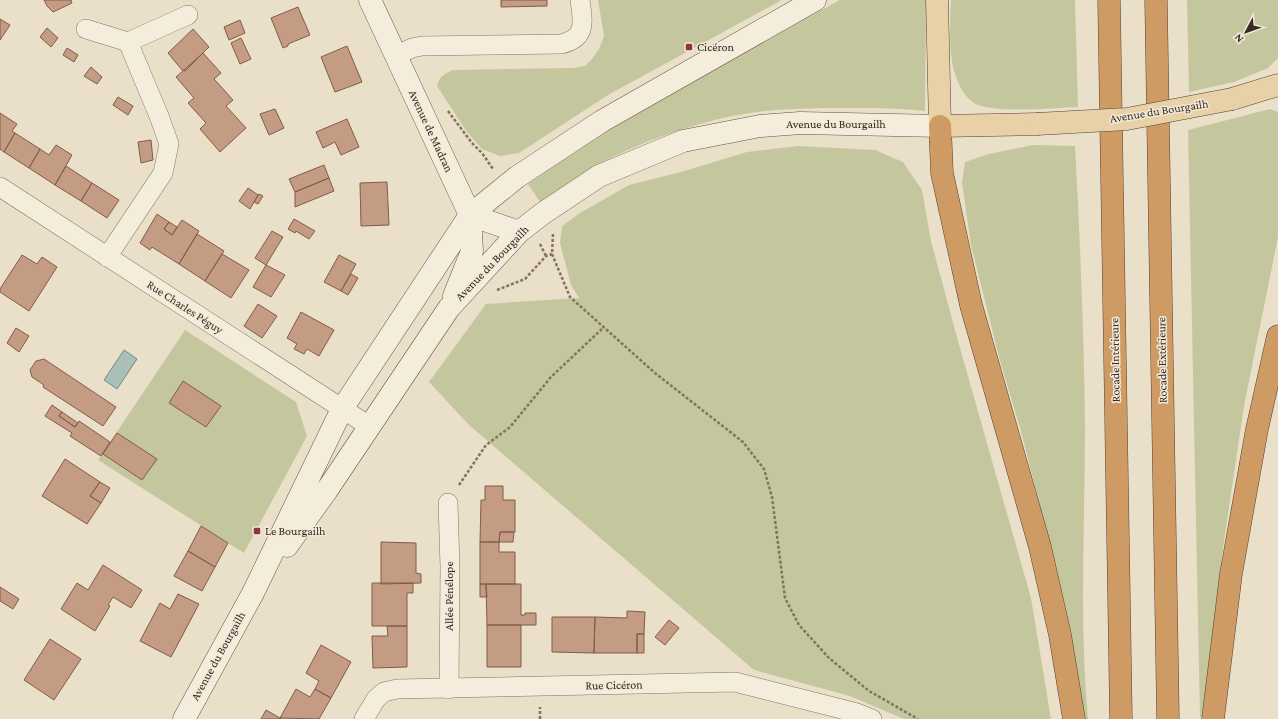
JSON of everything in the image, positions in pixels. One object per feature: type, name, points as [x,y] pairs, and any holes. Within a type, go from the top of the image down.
[{"type":"highway","name":"Rocade Intérieure","points":[[1109,0],[1121,719]]},
{"type":"highway","name":"Rocade Extérieure","points":[[1156,0],[1168,719]]},
{"type":"highway","points":[[940,126],[942,173],[971,305],[1040,547],[1060,636],[1074,719]]},
{"type":"highway","points":[[1213,719],[1231,574],[1257,429],[1278,336]]},
{"type":"main road","name":"Avenue de Madran","points":[[370,0],[470,216]]},
{"type":"main road","name":"Avenue du Bourgailh","points":[[184,719],[253,593],[342,408],[470,216],[517,177],[602,121],[815,0]]},
{"type":"main road","points":[[937,0],[940,126]]},
{"type":"main road","name":"Avenue du Bourgailh","points":[[253,593],[327,490],[450,308],[524,228],[599,176],[683,140],[760,126],[800,123],[940,126],[1037,124],[1127,119],[1232,99],[1278,85]]},
{"type":"main road","name":"Avenue du Bourgailh","points":[[450,308],[472,251],[470,216]]},
{"type":"main road","points":[[470,216],[524,228]]},
{"type":"street","points":[[395,56],[412,48],[422,46],[562,44],[572,41],[578,36],[581,28],[582,16],[580,0]]},
{"type":"street","points":[[86,29],[128,42],[188,14]]},
{"type":"street","points":[[107,256],[163,173],[169,144],[128,42]]},
{"type":"street","name":"Rue Charles Péguy","points":[[0,187],[370,426]]},
{"type":"street","name":"Allée Pénélope","points":[[448,503],[450,567],[449,688]]},
{"type":"street","name":"Rue Cicéron","points":[[364,719],[376,699],[384,692],[397,690],[735,682],[857,713],[872,719]]},
{"type":"path","points":[[446,108],[506,186]]},
{"type":"path","points":[[524,228],[546,256]]},
{"type":"path","points":[[552,254],[570,297],[655,372],[743,442],[764,469],[772,497],[785,598],[799,625],[829,658],[869,691],[918,719]]},
{"type":"path","points":[[448,503],[486,445],[510,427],[551,377],[604,327]]},
{"type":"green space","points":[[598,0],[782,0],[608,95],[519,153],[500,156],[482,149],[467,132],[437,86],[441,78],[453,70],[573,68],[585,66],[599,49],[604,36]]},
{"type":"green space","points":[[840,0],[926,0],[925,111],[886,108],[822,108],[786,109],[733,116],[698,124],[664,135],[631,149],[596,166],[540,202],[528,184],[628,117]]},
{"type":"green space","points":[[951,0],[1075,0],[1078,107],[1024,110],[982,106],[970,100],[959,85],[953,67],[950,38]]},
{"type":"green space","points":[[1187,0],[1278,0],[1278,58],[1268,68],[1234,82],[1189,92]]},
{"type":"green space","points":[[1270,109],[1278,112],[1278,237],[1244,406],[1223,548],[1213,633],[1207,717],[1200,717],[1188,130]]},
{"type":"green space","points":[[1033,145],[1075,146],[1084,356],[1085,426],[1083,610],[1085,683],[1088,719],[1082,719],[1044,522],[1021,431],[1000,361],[971,245],[962,183],[965,162],[989,154]]},
{"type":"green space","points":[[798,146],[875,150],[903,162],[922,190],[931,241],[1031,598],[1051,719],[904,719],[850,696],[754,670],[469,425],[429,382],[486,304],[579,298],[571,285],[560,243],[562,226],[580,213],[629,185],[681,172],[747,152]]},
{"type":"green space","points":[[185,330],[296,402],[307,436],[244,553],[98,460]]},
{"type":"water","points":[[124,350],[137,359],[117,389],[104,380]]},
{"type":"building","points":[[44,0],[71,0],[72,3],[53,12]]},
{"type":"building","points":[[501,0],[547,0],[547,6],[501,7]]},
{"type":"building","points":[[298,7],[310,35],[288,44],[288,46],[283,48],[271,18]]},
{"type":"building","points":[[0,19],[10,25],[0,40]]},
{"type":"building","points":[[240,20],[245,33],[229,40],[224,27]]},
{"type":"building","points":[[47,28],[58,38],[51,47],[40,37]]},
{"type":"building","points":[[193,29],[209,47],[185,71],[182,70],[168,53]]},
{"type":"building","points":[[241,38],[251,59],[240,64],[231,43]]},
{"type":"building","points":[[347,46],[362,82],[335,92],[321,57]]},
{"type":"building","points":[[67,48],[78,55],[74,62],[63,55]]},
{"type":"building","points":[[203,53],[221,73],[214,79],[233,100],[226,106],[246,128],[220,152],[200,129],[206,123],[188,103],[194,98],[176,77]]},
{"type":"building","points":[[91,67],[102,77],[97,84],[84,76]]},
{"type":"building","points":[[118,97],[133,106],[128,115],[113,105]]},
{"type":"building","points":[[275,109],[284,128],[269,135],[260,114]]},
{"type":"building","points":[[0,113],[17,124],[12,131],[15,133],[4,152],[0,149]]},
{"type":"building","points":[[347,119],[359,147],[341,155],[335,142],[323,148],[316,132]]},
{"type":"building","points":[[15,133],[40,149],[29,168],[4,152]]},
{"type":"building","points":[[151,140],[153,160],[141,163],[138,142]]},
{"type":"building","points":[[56,145],[72,155],[55,185],[29,168],[40,149],[49,155]]},
{"type":"building","points":[[324,165],[329,178],[295,192],[289,179]]},
{"type":"building","points":[[66,166],[92,183],[81,201],[55,185]]},
{"type":"building","points":[[329,178],[334,191],[295,207],[295,192]]},
{"type":"building","points":[[387,182],[389,225],[361,226],[360,183]]},
{"type":"building","points":[[92,183],[119,200],[107,218],[81,201]]},
{"type":"building","points":[[248,188],[258,195],[250,209],[239,201]]},
{"type":"building","points":[[259,194],[263,196],[258,204],[254,202]]},
{"type":"building","points":[[157,214],[169,222],[164,229],[172,235],[182,220],[199,231],[179,264],[152,247],[150,250],[140,243]]},
{"type":"building","points":[[294,219],[315,231],[309,239],[296,231],[295,233],[288,229]]},
{"type":"building","points":[[169,222],[177,227],[172,235],[164,229]]},
{"type":"building","points":[[272,231],[283,237],[266,265],[255,258]]},
{"type":"building","points":[[197,234],[224,251],[205,281],[179,264]]},
{"type":"building","points":[[222,254],[249,270],[231,298],[205,281]]},
{"type":"building","points":[[22,255],[37,264],[42,257],[57,267],[29,311],[0,292],[0,289]]},
{"type":"building","points":[[339,255],[356,264],[341,291],[324,282]]},
{"type":"building","points":[[266,265],[285,275],[271,297],[253,287]]},
{"type":"building","points":[[351,274],[358,278],[348,295],[341,291]]},
{"type":"building","points":[[258,304],[277,316],[262,338],[244,326]]},
{"type":"building","points":[[301,312],[334,330],[319,356],[307,349],[304,354],[294,349],[297,344],[287,338]]},
{"type":"building","points":[[16,328],[29,336],[19,352],[7,343]]},
{"type":"building","points":[[44,359],[116,407],[103,426],[43,387],[44,385],[32,377],[30,370],[36,361]]},
{"type":"building","points":[[183,381],[221,406],[206,427],[169,403]]},
{"type":"building","points":[[52,405],[62,412],[59,416],[75,427],[79,421],[110,442],[101,456],[70,436],[72,433],[45,416]]},
{"type":"building","points":[[62,412],[78,423],[75,427],[59,416]]},
{"type":"building","points":[[117,433],[157,459],[142,480],[103,454]]},
{"type":"building","points":[[65,459],[100,482],[90,496],[101,503],[87,524],[42,496]]},
{"type":"building","points":[[100,482],[110,488],[101,503],[90,496]]},
{"type":"building","points":[[485,486],[503,486],[503,500],[515,500],[515,532],[500,532],[499,542],[480,542],[481,500],[485,500]]},
{"type":"building","points":[[201,526],[228,543],[215,567],[188,551]]},
{"type":"building","points":[[500,532],[514,532],[513,542],[499,542]]},
{"type":"building","points":[[381,542],[416,543],[416,573],[421,574],[421,583],[381,584]]},
{"type":"building","points":[[480,542],[499,542],[499,552],[515,552],[515,584],[480,584]]},
{"type":"building","points":[[188,551],[215,567],[202,591],[174,576]]},
{"type":"building","points":[[103,565],[142,590],[131,608],[113,597],[108,605],[110,606],[95,631],[61,609],[77,583],[88,590]]},
{"type":"building","points":[[372,583],[413,583],[413,593],[407,593],[407,626],[372,626]]},
{"type":"building","points":[[480,584],[486,584],[487,597],[480,597]]},
{"type":"building","points":[[486,584],[521,584],[521,615],[525,615],[525,613],[536,613],[536,625],[487,625]]},
{"type":"building","points":[[0,587],[19,599],[13,609],[0,601]]},
{"type":"building","points":[[178,594],[199,604],[171,657],[140,641],[160,603],[170,609]]},
{"type":"building","points":[[627,611],[645,612],[644,634],[637,634],[637,653],[594,653],[595,617],[627,618]]},
{"type":"building","points":[[552,617],[595,617],[594,653],[552,652]]},
{"type":"building","points":[[669,620],[679,628],[665,645],[655,637]]},
{"type":"building","points":[[487,625],[521,625],[521,667],[487,667]]},
{"type":"building","points":[[387,626],[407,626],[407,667],[373,668],[372,636],[388,636]]},
{"type":"building","points":[[637,634],[644,634],[644,653],[637,653]]},
{"type":"building","points":[[50,639],[81,659],[54,700],[24,680]]},
{"type":"building","points":[[321,645],[351,662],[331,698],[315,689],[319,681],[306,673]]},
{"type":"building","points":[[296,689],[310,697],[315,689],[331,698],[319,719],[280,718]]},
{"type":"building","points":[[266,710],[280,718],[282,719],[261,719]]},
{"type":"place","name":"Cicéron","points":[[689,47]]},
{"type":"place","name":"Le Bourgailh","points":[[257,531]]}]
